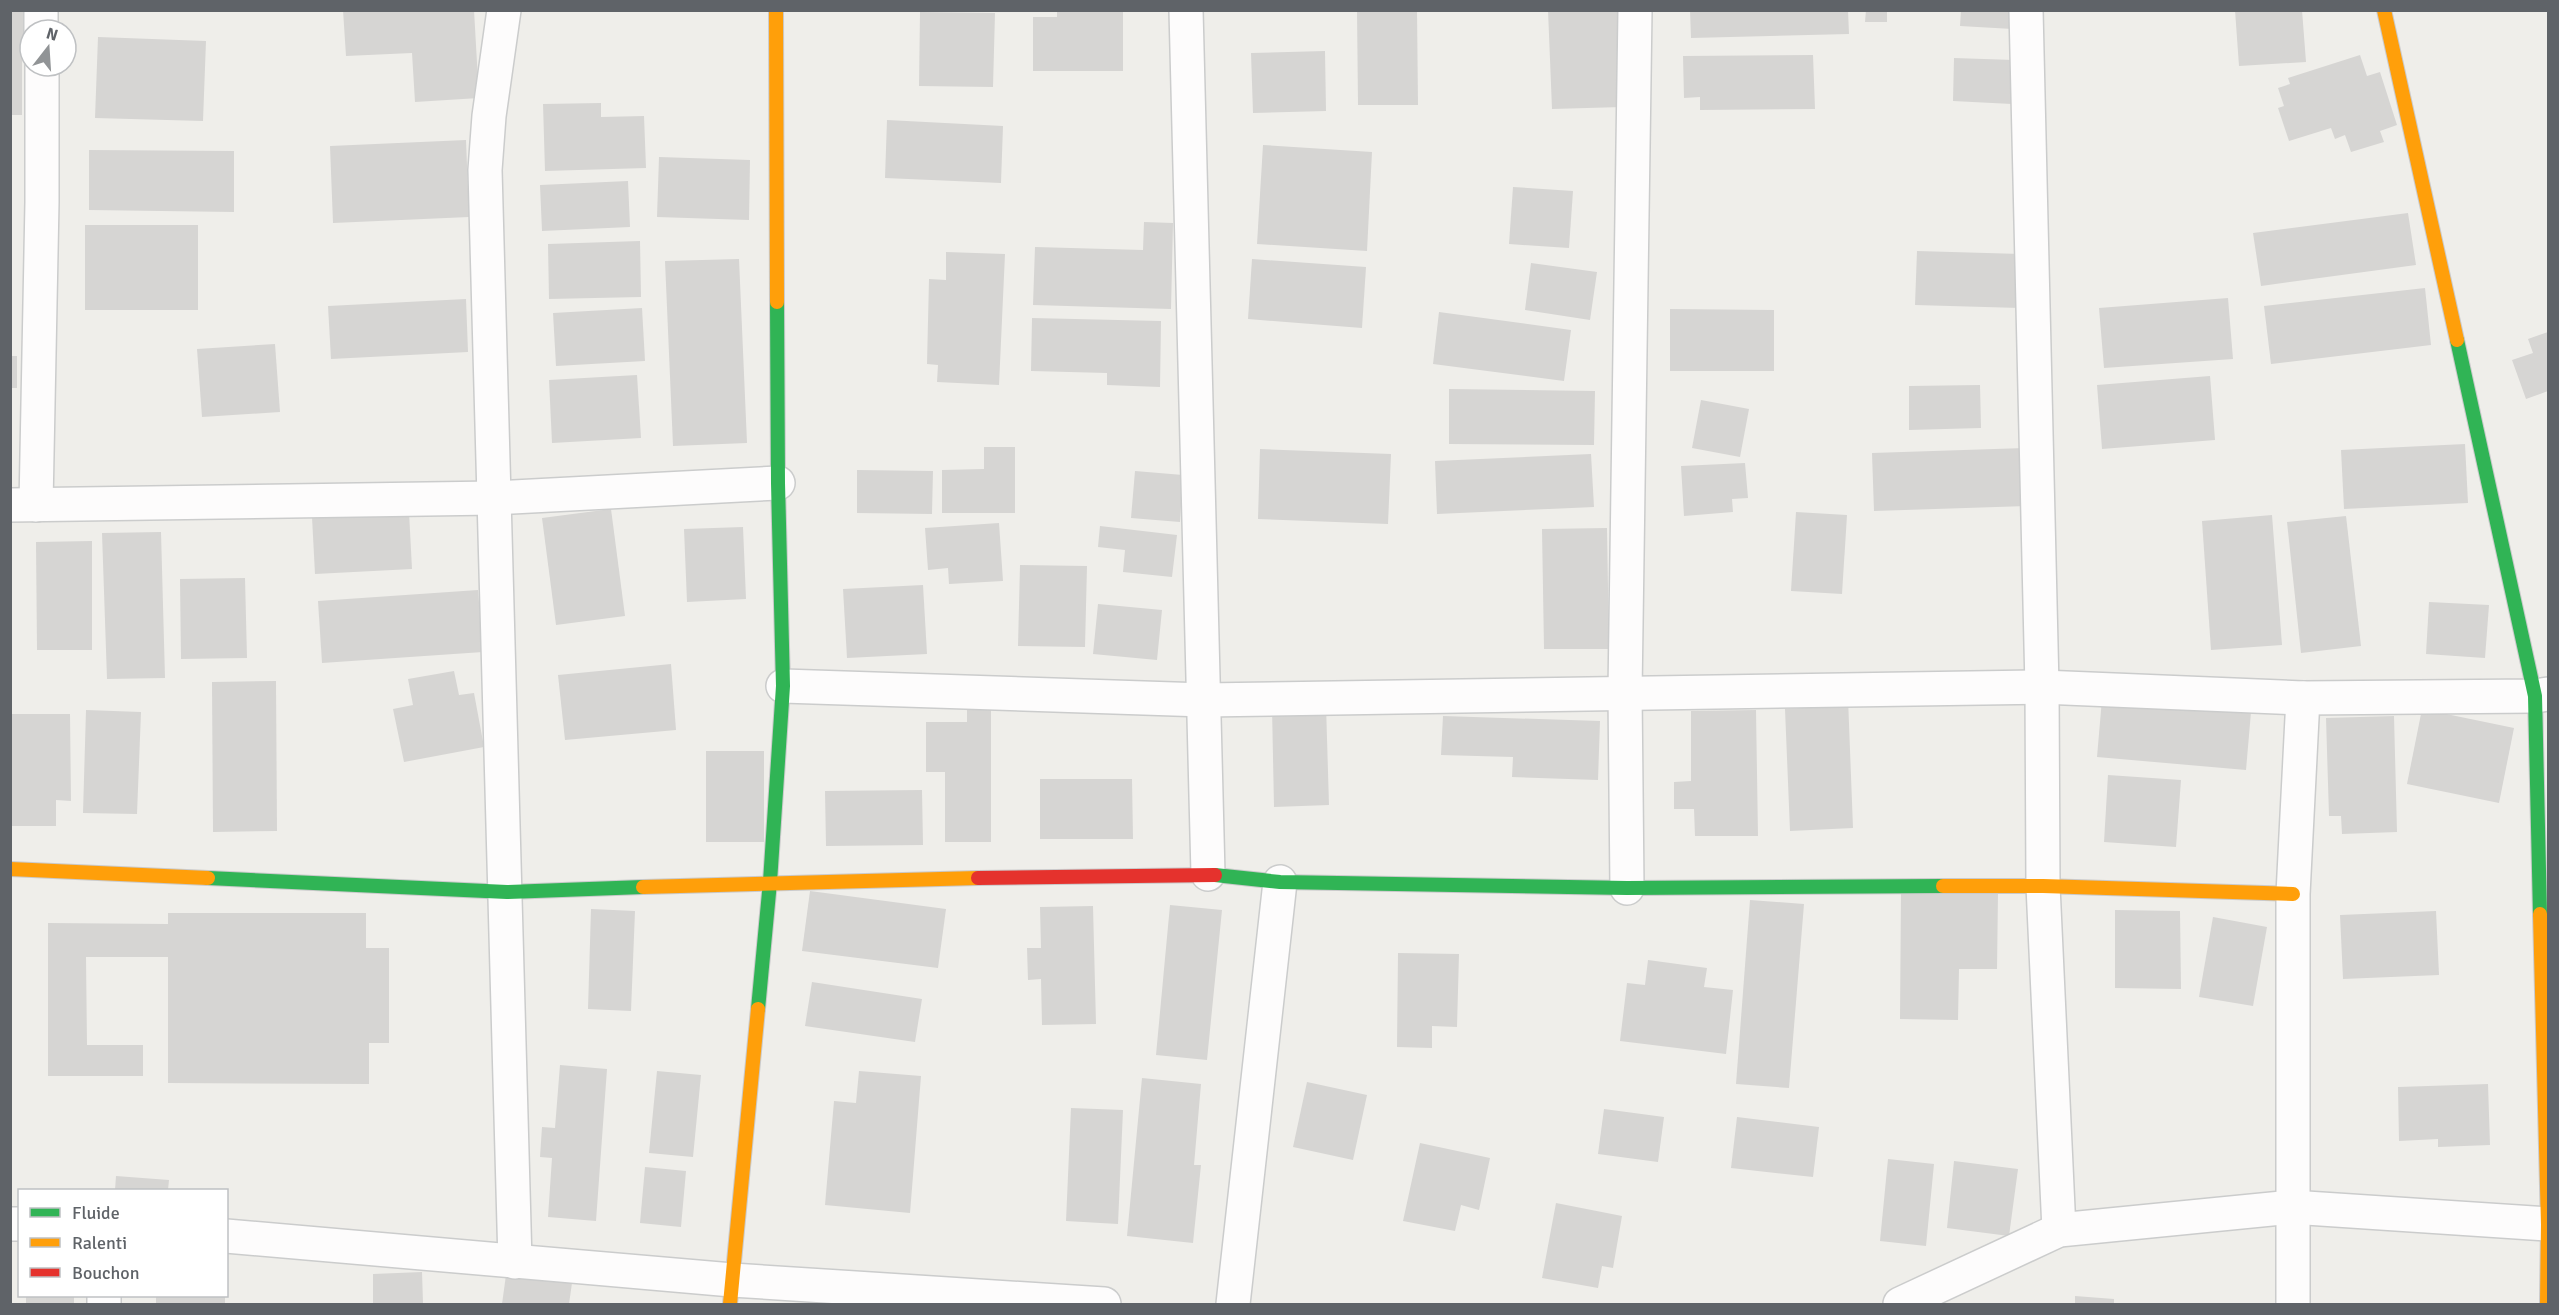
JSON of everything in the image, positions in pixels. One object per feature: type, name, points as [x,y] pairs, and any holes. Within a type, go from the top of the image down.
[{"type":"street","points":[[504,10],[489,116],[485,170],[507,892],[515,1262]]},
{"type":"street","points":[[731,1292],[770,882],[783,686],[778,483],[776,10]]},
{"type":"street","points":[[1186,10],[1208,874]]},
{"type":"street","points":[[1627,888],[1625,692],[1635,10]]},
{"type":"street","points":[[2026,10],[2042,687],[2043,886],[2059,1230]]},
{"type":"street","points":[[2384,10],[2542,695],[2547,1305]]},
{"type":"street","points":[[42,78],[42,202],[23,505],[495,498],[778,483]]},
{"type":"street","points":[[783,686],[1204,700],[2042,687],[2303,698],[2542,695]]},
{"type":"street","points":[[2293,1305],[2291,1207],[2293,894],[2303,698]]},
{"type":"street","points":[[10,869],[507,892],[770,882],[1208,874],[1280,882],[1627,888],[2043,886],[2293,894]]},
{"type":"street","points":[[1233,1305],[1280,882]]},
{"type":"street","points":[[1900,1305],[2059,1230],[2291,1207],[2548,1224]]},
{"type":"street","points":[[228,1236],[515,1262],[731,1292],[1104,1305]]},
{"type":"building","points":[[10,10],[27,10],[28,18],[18,18],[18,78],[22,78],[22,115],[10,115]]},
{"type":"building","points":[[343,10],[474,10],[479,98],[415,102],[412,53],[346,56]]},
{"type":"building","points":[[1057,10],[1123,10],[1123,71],[1033,71],[1033,17],[1057,17]]},
{"type":"building","points":[[1357,10],[1417,10],[1418,105],[1358,105]]},
{"type":"building","points":[[1548,10],[1618,10],[1622,107],[1552,109]]},
{"type":"building","points":[[1690,10],[1848,10],[1849,34],[1691,38]]},
{"type":"building","points":[[1866,10],[1887,10],[1887,22],[1865,22]]},
{"type":"building","points":[[1961,10],[2031,10],[2030,30],[1960,26]]},
{"type":"building","points":[[2235,10],[2302,10],[2306,62],[2239,66]]},
{"type":"building","points":[[920,12],[995,13],[993,87],[919,86]]},
{"type":"building","points":[[98,37],[206,41],[203,121],[95,118]]},
{"type":"building","points":[[1325,51],[1326,111],[1253,113],[1251,53]]},
{"type":"building","points":[[1813,55],[1815,109],[1700,110],[1700,97],[1684,98],[1683,56]]},
{"type":"building","points":[[2360,55],[2367,76],[2380,72],[2397,125],[2380,131],[2384,142],[2351,152],[2345,135],[2335,139],[2331,128],[2289,141],[2278,108],[2284,106],[2278,88],[2290,84],[2288,78]]},
{"type":"building","points":[[1954,58],[2014,60],[2012,104],[1953,101]]},
{"type":"building","points":[[601,103],[601,117],[644,116],[646,168],[545,171],[543,104]]},
{"type":"building","points":[[887,120],[1003,126],[1001,183],[885,178]]},
{"type":"building","points":[[466,140],[469,217],[333,223],[330,146]]},
{"type":"building","points":[[1263,145],[1372,152],[1367,251],[1257,244]]},
{"type":"building","points":[[89,150],[234,151],[234,212],[89,210]]},
{"type":"building","points":[[659,157],[750,160],[749,220],[657,217]]},
{"type":"building","points":[[628,181],[630,227],[542,231],[540,185]]},
{"type":"building","points":[[1513,187],[1573,191],[1569,248],[1509,244]]},
{"type":"building","points":[[2408,213],[2416,265],[2261,286],[2253,233]]},
{"type":"building","points":[[1144,222],[1173,223],[1171,309],[1033,305],[1035,247],[1143,250]]},
{"type":"building","points":[[85,225],[198,225],[198,310],[85,310]]},
{"type":"building","points":[[640,241],[641,297],[549,299],[548,244]]},
{"type":"building","points":[[1917,251],[2021,254],[2020,308],[1915,305]]},
{"type":"building","points":[[946,252],[1005,254],[999,385],[937,382],[938,365],[927,364],[929,279],[946,280]]},
{"type":"building","points":[[739,259],[747,443],[673,446],[665,261]]},
{"type":"building","points":[[1252,259],[1366,267],[1362,328],[1248,319]]},
{"type":"building","points":[[1531,263],[1597,272],[1590,320],[1525,310]]},
{"type":"building","points":[[2425,288],[2431,345],[2271,364],[2264,306]]},
{"type":"building","points":[[2228,298],[2233,359],[2104,368],[2099,308]]},
{"type":"building","points":[[466,299],[468,352],[331,359],[328,306]]},
{"type":"building","points":[[642,308],[645,361],[556,366],[553,313]]},
{"type":"building","points":[[1670,309],[1774,310],[1774,371],[1670,371]]},
{"type":"building","points":[[1439,312],[1571,330],[1564,381],[1433,364]]},
{"type":"building","points":[[1032,318],[1161,321],[1160,387],[1107,385],[1107,373],[1031,371]]},
{"type":"building","points":[[2548,332],[2548,391],[2526,399],[2512,360],[2533,353],[2528,339]]},
{"type":"building","points":[[275,344],[280,412],[202,417],[197,349]]},
{"type":"building","points":[[10,356],[17,356],[17,388],[10,388]]},
{"type":"building","points":[[637,375],[641,438],[552,443],[549,380]]},
{"type":"building","points":[[2210,376],[2215,440],[2102,449],[2097,385]]},
{"type":"building","points":[[1980,385],[1981,428],[1909,430],[1909,386]]},
{"type":"building","points":[[1449,389],[1595,391],[1594,445],[1449,444]]},
{"type":"building","points":[[1701,400],[1749,409],[1740,457],[1692,448]]},
{"type":"building","points":[[2465,444],[2468,503],[2344,509],[2341,450]]},
{"type":"building","points":[[984,447],[1015,447],[1015,513],[942,513],[942,470],[984,469]]},
{"type":"building","points":[[2025,448],[2027,506],[1874,511],[1872,453]]},
{"type":"building","points":[[1260,449],[1391,454],[1388,524],[1258,519]]},
{"type":"building","points":[[1591,454],[1594,507],[1437,514],[1435,461]]},
{"type":"building","points":[[1745,463],[1748,498],[1732,499],[1733,512],[1684,516],[1681,466]]},
{"type":"building","points":[[857,470],[933,471],[932,514],[857,513]]},
{"type":"building","points":[[1135,471],[1183,475],[1180,522],[1131,518]]},
{"type":"building","points":[[611,509],[625,616],[556,625],[542,518]]},
{"type":"building","points":[[409,512],[412,569],[315,574],[312,517]]},
{"type":"building","points":[[1796,512],[1847,515],[1842,594],[1791,591]]},
{"type":"building","points":[[2272,515],[2282,645],[2211,650],[2202,521]]},
{"type":"building","points":[[2346,516],[2361,646],[2301,653],[2287,522]]},
{"type":"building","points":[[999,523],[1003,581],[949,584],[948,568],[928,570],[925,528]]},
{"type":"building","points":[[1100,526],[1177,535],[1172,577],[1123,572],[1125,550],[1098,547]]},
{"type":"building","points":[[743,527],[746,599],[687,602],[684,529]]},
{"type":"building","points":[[1607,528],[1609,649],[1544,649],[1542,529]]},
{"type":"building","points":[[161,532],[165,678],[107,679],[102,533]]},
{"type":"building","points":[[92,541],[92,650],[37,650],[36,542]]},
{"type":"building","points":[[1020,565],[1087,566],[1085,647],[1018,646]]},
{"type":"building","points":[[245,578],[247,658],[181,659],[180,579]]},
{"type":"building","points":[[923,585],[927,654],[847,658],[843,589]]},
{"type":"building","points":[[478,590],[483,652],[322,663],[318,601]]},
{"type":"building","points":[[2429,602],[2489,605],[2485,658],[2426,654]]},
{"type":"building","points":[[1098,604],[1162,610],[1157,660],[1093,654]]},
{"type":"building","points":[[671,664],[676,730],[565,740],[558,675]]},
{"type":"building","points":[[454,671],[459,695],[474,693],[484,747],[404,762],[393,709],[413,705],[408,679]]},
{"type":"building","points":[[276,681],[277,831],[213,832],[212,682]]},
{"type":"building","points":[[1848,698],[1853,828],[1790,831],[1785,709],[1801,708],[1800,699]]},
{"type":"building","points":[[2102,699],[2251,712],[2246,770],[2097,757]]},
{"type":"building","points":[[1326,705],[1329,805],[1274,807],[1272,707]]},
{"type":"building","points":[[967,707],[991,707],[991,842],[945,842],[945,772],[926,772],[926,722],[967,722]]},
{"type":"building","points":[[2422,709],[2514,728],[2499,803],[2407,784]]},
{"type":"building","points":[[86,710],[141,712],[137,814],[83,813]]},
{"type":"building","points":[[1756,710],[1758,836],[1695,836],[1694,809],[1674,809],[1674,782],[1691,781],[1691,711]]},
{"type":"building","points":[[10,714],[70,714],[71,801],[56,800],[56,826],[10,826]]},
{"type":"building","points":[[1443,716],[1600,721],[1598,780],[1512,777],[1513,757],[1441,755]]},
{"type":"building","points":[[2394,716],[2397,832],[2342,834],[2341,816],[2329,816],[2326,718]]},
{"type":"building","points":[[706,751],[764,751],[764,842],[706,842]]},
{"type":"building","points":[[2108,775],[2181,780],[2176,847],[2104,842]]},
{"type":"building","points":[[1040,779],[1132,779],[1133,839],[1040,839]]},
{"type":"building","points":[[922,790],[923,845],[826,846],[825,791]]},
{"type":"building","points":[[810,891],[946,909],[938,968],[802,951]]},
{"type":"building","points":[[1901,892],[1998,893],[1997,969],[1959,969],[1958,1020],[1900,1019]]},
{"type":"building","points":[[1750,900],[1804,904],[1789,1088],[1736,1084]]},
{"type":"building","points":[[1170,905],[1222,910],[1207,1060],[1156,1055]]},
{"type":"building","points":[[1093,906],[1096,1024],[1042,1025],[1041,979],[1028,980],[1027,948],[1041,948],[1040,907]]},
{"type":"building","points":[[591,909],[635,911],[631,1011],[588,1009]]},
{"type":"building","points":[[2115,910],[2180,911],[2181,989],[2115,988]]},
{"type":"building","points":[[2436,911],[2439,975],[2343,979],[2340,915]]},
{"type":"building","points":[[168,913],[366,913],[366,948],[389,948],[389,1043],[369,1043],[369,1084],[168,1083],[168,957],[86,957],[87,1045],[143,1045],[143,1076],[48,1076],[48,923],[168,924]]},
{"type":"building","points":[[2213,917],[2267,927],[2253,1006],[2199,997]]},
{"type":"building","points":[[1398,953],[1459,954],[1457,1027],[1432,1026],[1432,1048],[1397,1047]]},
{"type":"building","points":[[1648,960],[1707,968],[1704,987],[1733,990],[1726,1054],[1620,1041],[1627,983],[1645,985]]},
{"type":"building","points":[[812,982],[922,999],[915,1042],[805,1026]]},
{"type":"building","points":[[560,1065],[607,1069],[596,1221],[548,1217],[552,1158],[540,1157],[542,1127],[555,1128]]},
{"type":"building","points":[[657,1071],[701,1075],[693,1157],[649,1153]]},
{"type":"building","points":[[859,1071],[921,1076],[910,1213],[825,1205],[834,1101],[856,1103]]},
{"type":"building","points":[[1142,1078],[1201,1084],[1194,1165],[1201,1165],[1193,1243],[1127,1236]]},
{"type":"building","points":[[1307,1082],[1367,1095],[1353,1160],[1293,1147]]},
{"type":"building","points":[[2488,1084],[2490,1145],[2438,1147],[2438,1139],[2399,1141],[2398,1087]]},
{"type":"building","points":[[1071,1108],[1123,1110],[1118,1224],[1066,1221]]},
{"type":"building","points":[[1604,1109],[1664,1117],[1658,1162],[1598,1154]]},
{"type":"building","points":[[1737,1117],[1819,1127],[1813,1177],[1731,1168]]},
{"type":"building","points":[[1420,1143],[1490,1158],[1479,1210],[1461,1205],[1455,1231],[1403,1221]]},
{"type":"building","points":[[1888,1159],[1934,1164],[1926,1246],[1880,1241]]},
{"type":"building","points":[[1954,1161],[2018,1169],[2009,1236],[1947,1228]]},
{"type":"building","points":[[645,1167],[686,1171],[681,1227],[640,1223]]},
{"type":"building","points":[[116,1176],[169,1180],[168,1189],[115,1189]]},
{"type":"building","points":[[1556,1203],[1622,1216],[1613,1268],[1602,1266],[1598,1288],[1542,1278]]},
{"type":"building","points":[[422,1272],[423,1304],[373,1304],[373,1274]]},
{"type":"building","points":[[506,1275],[572,1283],[569,1304],[502,1304]]},
{"type":"building","points":[[2075,1296],[2114,1299],[2114,1304],[2075,1304]]},
{"type":"building","points":[[26,1297],[74,1297],[74,1304],[26,1304]]},
{"type":"building","points":[[156,1297],[225,1297],[225,1304],[156,1304]]},
{"type":"traffic: fast","points":[[758,1009],[770,882],[783,686],[778,483],[777,302]]},
{"type":"traffic: fast","points":[[2457,340],[2535,696],[2540,914]]},
{"type":"traffic: fast","points":[[1215,875],[1280,882],[1627,888],[1943,886]]},
{"type":"traffic: fast","points":[[208,878],[507,892],[643,887]]},
{"type":"traffic: slow","points":[[776,10],[777,302]]},
{"type":"traffic: slow","points":[[2384,10],[2457,340]]},
{"type":"traffic: slow","points":[[10,869],[208,878]]},
{"type":"traffic: slow","points":[[643,887],[978,878]]},
{"type":"traffic: slow","points":[[1943,886],[2043,886],[2293,894]]},
{"type":"traffic: slow","points":[[2540,914],[2548,1224],[2547,1304]]},
{"type":"traffic: slow","points":[[730,1304],[758,1009]]},
{"type":"traffic: jam","points":[[978,878],[1215,875]]}]
